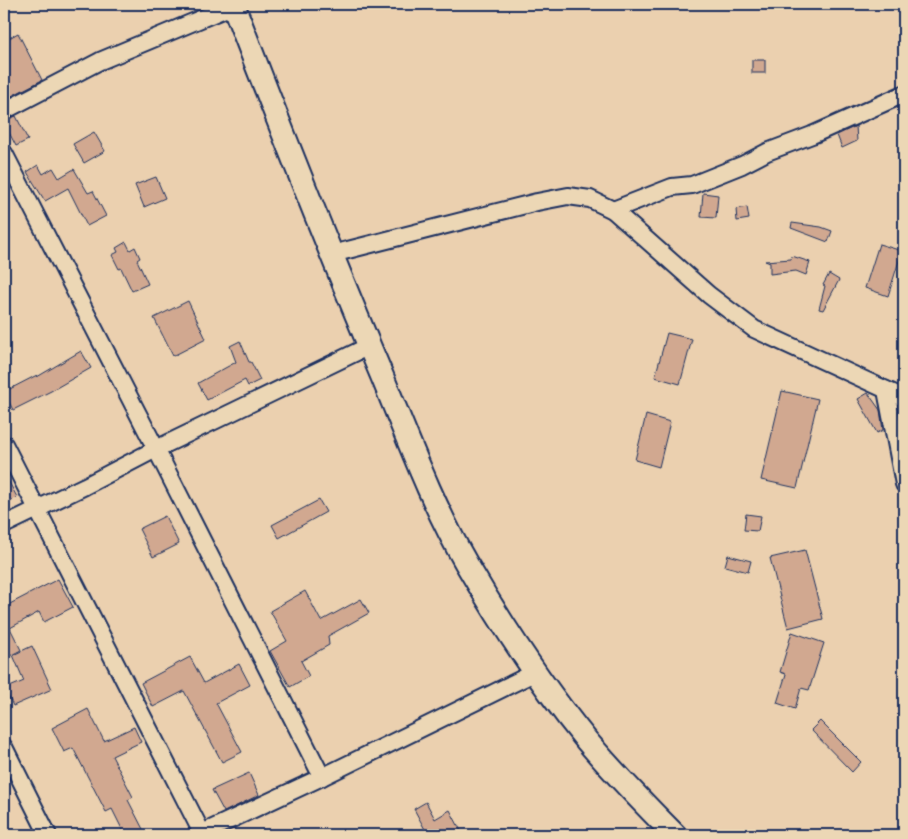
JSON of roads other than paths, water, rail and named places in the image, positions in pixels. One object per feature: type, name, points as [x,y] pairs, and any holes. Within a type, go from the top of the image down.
[{"type":"main road","points":[[234,4],[258,70],[369,346],[436,505],[448,529],[498,616],[536,672],[586,739],[626,786],[675,835]]},
{"type":"street","points":[[4,111],[100,61],[234,4]]},
{"type":"street","points":[[613,210],[672,187],[692,185],[904,94]]},
{"type":"street","points":[[4,153],[322,777]]},
{"type":"street","points":[[332,254],[537,202],[568,196],[590,199],[613,210],[709,295],[754,329],[904,398]]},
{"type":"street","points":[[4,525],[369,346]]},
{"type":"street","points":[[886,390],[904,484]]},
{"type":"street","points":[[4,444],[200,834],[322,777],[536,672]]},
{"type":"street","points":[[4,747],[48,835]]}]
